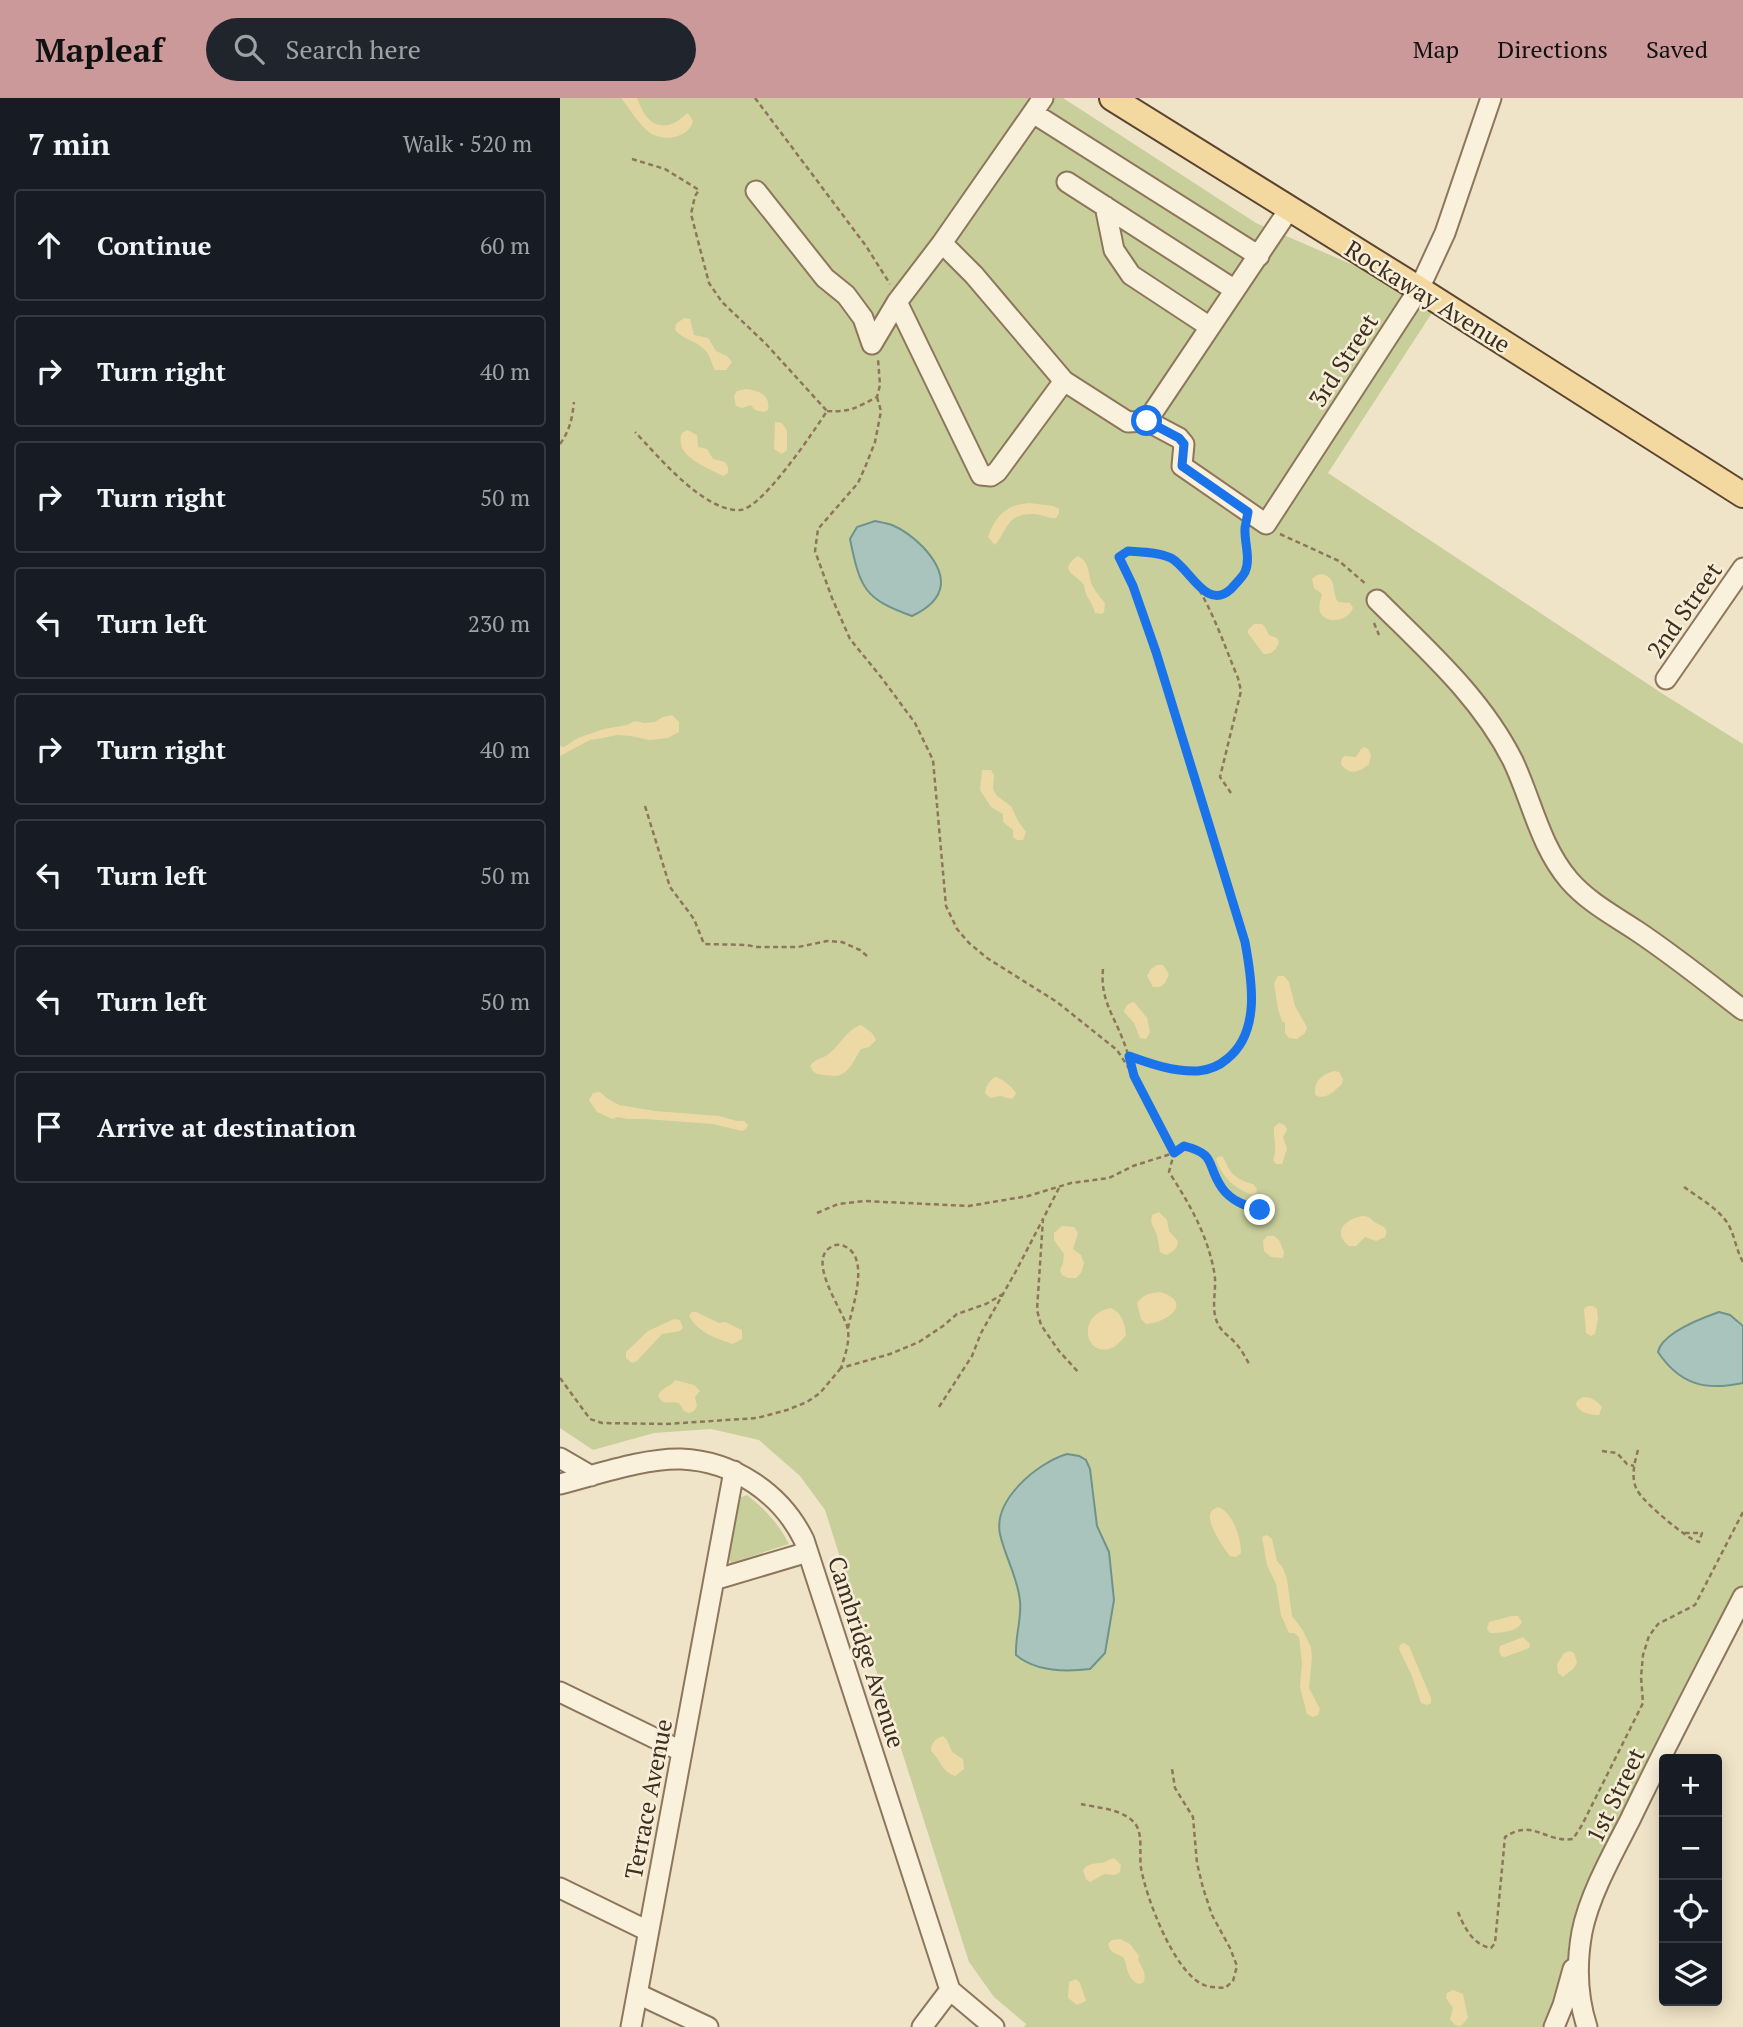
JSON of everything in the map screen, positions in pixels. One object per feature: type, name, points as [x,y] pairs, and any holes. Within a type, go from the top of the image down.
[{"type":"main road","name":"Rockaway Avenue","points":[[1112,98],[1743,495]]},
{"type":"street","name":"3rd Street","points":[[1266,524],[1419,289],[1445,233],[1491,98]]},
{"type":"street","points":[[872,344],[898,300],[942,243],[1038,106],[1259,256]]},
{"type":"street","points":[[1067,182],[1236,290]]},
{"type":"street","points":[[756,191],[825,278],[846,295],[863,318],[872,344]]},
{"type":"street","points":[[1105,206],[1114,250],[1131,275],[1210,327]]},
{"type":"street","points":[[1147,421],[1290,208]]},
{"type":"street","points":[[942,243],[974,275],[1064,381],[1128,422],[1147,421],[1179,438],[1184,444],[1182,466],[1266,524]]},
{"type":"street","points":[[898,300],[981,475],[992,476],[997,472],[1064,381]]},
{"type":"street","name":"2nd Street","points":[[1666,679],[1743,568]]},
{"type":"street","points":[[1377,600],[1461,685],[1492,726],[1513,762],[1553,858],[1570,881],[1592,902],[1637,931],[1743,1010]]},
{"type":"street","points":[[560,1458],[590,1476]]},
{"type":"street","name":"Cambridge Avenue","points":[[560,1484],[642,1464],[680,1459],[733,1471],[755,1482],[787,1512],[798,1527],[808,1552],[950,1990]]},
{"type":"street","name":"Terrace Avenue","points":[[631,2027],[733,1471]]},
{"type":"street","points":[[714,1580],[808,1552]]},
{"type":"street","name":"1st Street","points":[[1587,2027],[1580,2006],[1578,1969],[1583,1930],[1606,1869],[1743,1597]]},
{"type":"street","points":[[560,1692],[681,1751]]},
{"type":"street","points":[[560,1888],[648,1931]]},
{"type":"street","points":[[1554,2027],[1563,2005],[1583,1930]]},
{"type":"street","points":[[922,2027],[950,1990],[994,2027]]},
{"type":"street","points":[[638,1994],[708,2027]]},
{"type":"path","points":[[755,98],[866,246],[898,300]]},
{"type":"path","points":[[632,159],[665,169],[699,190],[691,214],[709,283],[722,302],[766,344],[827,411],[858,408],[877,397]]},
{"type":"path","points":[[872,344],[879,363],[880,385],[877,397],[881,411],[875,442],[858,483],[818,528],[815,551],[850,639],[915,723],[933,760],[946,906],[957,929],[969,943],[987,958],[1057,1002],[1117,1050],[1134,1076],[1174,1153],[1169,1172],[1196,1216],[1215,1273],[1215,1316],[1219,1327],[1237,1345],[1250,1364]]},
{"type":"path","points":[[560,444],[572,423],[574,402]]},
{"type":"path","points":[[635,432],[672,471],[701,496],[721,506],[741,510],[754,505],[777,480],[827,411]]},
{"type":"path","points":[[1198,587],[1217,596],[1225,594],[1245,572],[1248,512]]},
{"type":"path","points":[[1266,524],[1282,536],[1339,561],[1368,586],[1377,600],[1373,607],[1374,624],[1379,635]]},
{"type":"path","points":[[1129,1056],[1176,1070],[1200,1071],[1220,1065],[1237,1051],[1248,1032],[1251,981],[1245,942],[1156,652],[1133,586],[1119,557],[1128,551],[1171,558],[1186,571],[1198,587],[1238,678],[1241,691],[1220,777],[1231,793]]},
{"type":"path","points":[[645,806],[670,887],[694,919],[704,944],[798,947],[827,941],[842,942],[867,956]]},
{"type":"path","points":[[1103,969],[1104,999],[1129,1056],[1134,1076]]},
{"type":"path","points":[[817,1213],[838,1204],[864,1201],[969,1206],[1028,1196],[1071,1182],[1109,1178],[1133,1166],[1174,1153],[1184,1146],[1198,1149],[1208,1156],[1223,1189],[1233,1200],[1260,1210]]},
{"type":"path","points":[[939,1407],[972,1356],[981,1333],[1060,1187]]},
{"type":"path","points":[[1684,1187],[1712,1207],[1727,1222],[1743,1262]]},
{"type":"path","points":[[1043,1219],[1037,1310],[1041,1325],[1079,1373]]},
{"type":"path","points":[[560,1378],[590,1419],[602,1423],[666,1424],[757,1418],[807,1402],[820,1393],[841,1368],[858,1283],[855,1254],[841,1245],[832,1246],[821,1259],[822,1270],[848,1328]]},
{"type":"path","points":[[841,1368],[890,1354],[919,1342],[957,1314],[986,1304],[1003,1294]]},
{"type":"path","points":[[1638,1450],[1634,1466],[1639,1493],[1683,1533],[1692,1541],[1699,1542],[1702,1538],[1702,1533],[1683,1533]]},
{"type":"path","points":[[1602,1451],[1617,1453],[1627,1464],[1634,1466]]},
{"type":"path","points":[[1458,1912],[1464,1927],[1475,1940],[1491,1948],[1495,1943],[1505,1837],[1515,1830],[1528,1829],[1565,1840],[1573,1839],[1643,1703],[1641,1677],[1643,1655],[1649,1636],[1658,1624],[1695,1605],[1743,1512]]},
{"type":"path","points":[[1081,1804],[1129,1817],[1138,1827],[1140,1866],[1146,1891],[1168,1947],[1187,1972],[1201,1984],[1225,1987],[1233,1981],[1237,1966],[1212,1915],[1203,1888],[1197,1863],[1193,1817],[1175,1788],[1172,1769]]},
{"type":"green space","points":[[560,98],[1063,98],[1256,223],[1439,302],[1328,473],[1743,744],[1743,1594],[1669,1754],[1659,1754],[1659,1775],[1542,2027],[1024,2027],[1026,2024],[994,1997],[969,1962],[825,1510],[800,1476],[759,1440],[711,1429],[654,1433],[593,1450],[560,1428]]},
{"type":"green space","points":[[747,1495],[771,1517],[789,1544],[731,1563],[727,1557],[738,1498]]},
{"type":"sand","points":[[621,98],[637,98],[646,116],[655,124],[674,123],[688,113],[693,121],[691,127],[675,137],[656,136],[642,126]]},
{"type":"sand","points":[[684,318],[690,319],[694,335],[708,338],[716,351],[727,356],[732,362],[726,370],[715,370],[704,349],[675,330],[676,324]]},
{"type":"sand","points":[[746,389],[763,394],[768,401],[768,410],[755,410],[751,405],[742,408],[736,406],[734,396],[737,391]]},
{"type":"sand","points":[[775,422],[782,423],[787,431],[787,450],[782,454],[774,449]]},
{"type":"sand","points":[[687,430],[697,435],[698,447],[707,449],[713,459],[725,462],[728,473],[723,476],[687,454],[681,441],[682,433]]},
{"type":"sand","points":[[1029,503],[1053,506],[1059,509],[1059,513],[1056,518],[1034,514],[1018,516],[995,545],[988,537],[998,517],[1014,506]]},
{"type":"sand","points":[[1078,556],[1087,565],[1092,585],[1105,604],[1102,614],[1095,613],[1084,585],[1068,569]]},
{"type":"sand","points":[[1323,574],[1331,579],[1338,602],[1350,603],[1353,608],[1347,616],[1338,620],[1328,619],[1320,612],[1322,594],[1314,588],[1312,579]]},
{"type":"sand","points":[[1254,624],[1262,624],[1269,635],[1277,638],[1279,642],[1272,652],[1264,654],[1248,633]]},
{"type":"sand","points":[[672,715],[679,722],[679,732],[668,738],[649,740],[617,735],[590,740],[560,756],[560,746],[564,747],[578,738],[635,721],[655,722]]},
{"type":"sand","points":[[1364,747],[1371,755],[1369,764],[1355,772],[1344,768],[1341,764],[1342,758],[1356,757]]},
{"type":"sand","points":[[982,770],[991,770],[994,775],[993,789],[997,796],[1011,806],[1026,832],[1023,840],[1013,837],[1013,830],[1003,822],[1003,814],[991,807],[980,790]]},
{"type":"sand","points":[[1157,965],[1163,965],[1169,974],[1165,983],[1160,987],[1153,987],[1147,976]]},
{"type":"sand","points":[[1278,976],[1284,976],[1289,982],[1295,1006],[1307,1027],[1305,1033],[1297,1039],[1289,1038],[1285,1033],[1285,1023],[1278,1009],[1274,983]]},
{"type":"sand","points":[[1134,1002],[1147,1018],[1150,1032],[1146,1039],[1140,1038],[1134,1023],[1124,1012],[1127,1005]]},
{"type":"sand","points":[[861,1025],[872,1033],[876,1040],[869,1047],[861,1049],[844,1073],[834,1076],[814,1072],[810,1066],[812,1063],[830,1053]]},
{"type":"sand","points":[[1334,1071],[1339,1072],[1343,1079],[1342,1084],[1326,1096],[1315,1095],[1319,1079]]},
{"type":"sand","points":[[995,1077],[1013,1089],[1016,1094],[1012,1099],[1000,1096],[990,1098],[985,1093],[988,1084]]},
{"type":"sand","points":[[600,1092],[619,1105],[719,1116],[744,1121],[748,1125],[742,1131],[713,1124],[618,1117],[612,1119],[597,1112],[589,1100],[593,1093]]},
{"type":"sand","points":[[1279,1123],[1285,1125],[1287,1130],[1283,1137],[1287,1149],[1282,1164],[1276,1164],[1273,1160],[1274,1127]]},
{"type":"sand","points":[[1222,1156],[1231,1172],[1241,1180],[1253,1184],[1257,1189],[1256,1193],[1252,1195],[1239,1189],[1230,1181],[1216,1159]]},
{"type":"sand","points":[[1159,1212],[1167,1220],[1169,1231],[1178,1241],[1174,1250],[1166,1255],[1160,1252],[1151,1222],[1152,1215]]},
{"type":"sand","points":[[1364,1216],[1385,1228],[1385,1237],[1376,1241],[1365,1237],[1356,1246],[1349,1246],[1341,1236],[1343,1226],[1357,1217]]},
{"type":"sand","points":[[1062,1226],[1074,1227],[1078,1233],[1073,1249],[1081,1255],[1084,1263],[1076,1278],[1062,1275],[1060,1270],[1064,1254],[1054,1240],[1054,1233]]},
{"type":"sand","points":[[1267,1236],[1274,1236],[1279,1240],[1284,1252],[1283,1258],[1271,1257],[1264,1251],[1263,1241]]},
{"type":"sand","points":[[1160,1292],[1175,1301],[1174,1311],[1162,1320],[1146,1324],[1141,1319],[1137,1303],[1147,1294]]},
{"type":"sand","points":[[1588,1306],[1597,1309],[1598,1319],[1595,1334],[1591,1336],[1586,1333],[1584,1309]]},
{"type":"sand","points":[[1111,1308],[1122,1319],[1126,1335],[1114,1347],[1104,1350],[1096,1348],[1088,1335],[1088,1327],[1100,1312]]},
{"type":"sand","points":[[692,1312],[742,1330],[742,1339],[733,1344],[708,1334],[693,1322],[689,1316]]},
{"type":"sand","points":[[674,1319],[680,1320],[683,1328],[680,1331],[662,1334],[637,1361],[632,1363],[626,1358],[626,1352],[648,1331]]},
{"type":"sand","points":[[675,1380],[694,1385],[700,1391],[695,1397],[697,1406],[694,1411],[684,1411],[679,1403],[665,1402],[658,1396]]},
{"type":"sand","points":[[1583,1397],[1594,1399],[1602,1407],[1599,1415],[1586,1413],[1578,1408],[1577,1401]]},
{"type":"sand","points":[[1218,1507],[1228,1514],[1238,1533],[1241,1553],[1236,1557],[1227,1553],[1211,1525],[1210,1513]]},
{"type":"sand","points":[[1267,1535],[1272,1539],[1277,1561],[1287,1579],[1292,1616],[1311,1647],[1309,1688],[1320,1709],[1318,1715],[1313,1717],[1307,1714],[1300,1687],[1302,1663],[1299,1637],[1289,1633],[1281,1615],[1276,1584],[1267,1565],[1262,1537]]},
{"type":"sand","points":[[1518,1616],[1522,1622],[1516,1628],[1494,1633],[1487,1629],[1489,1622]]},
{"type":"sand","points":[[1523,1637],[1530,1644],[1529,1648],[1501,1656],[1500,1646]]},
{"type":"sand","points":[[1404,1643],[1409,1646],[1431,1698],[1431,1703],[1427,1705],[1421,1703],[1399,1649]]},
{"type":"sand","points":[[1564,1653],[1574,1653],[1577,1662],[1563,1677],[1558,1673],[1557,1664]]},
{"type":"sand","points":[[943,1736],[952,1752],[963,1759],[964,1769],[955,1776],[947,1771],[931,1751],[934,1741]]},
{"type":"sand","points":[[1114,1858],[1121,1865],[1120,1872],[1115,1875],[1104,1874],[1090,1882],[1086,1879],[1083,1870],[1086,1867]]},
{"type":"sand","points":[[1120,1939],[1130,1944],[1139,1956],[1144,1973],[1143,1983],[1138,1984],[1132,1979],[1124,1958],[1112,1952],[1109,1947],[1108,1944],[1112,1940]]},
{"type":"sand","points":[[1076,1979],[1086,2001],[1077,2005],[1068,1998],[1069,1982]]},
{"type":"sand","points":[[1453,1990],[1463,1994],[1468,2018],[1461,2026],[1455,2025],[1450,2019],[1453,2008],[1446,1998],[1447,1993]]},
{"type":"water","points":[[875,521],[892,525],[909,534],[923,547],[937,567],[941,586],[938,594],[933,602],[912,616],[883,604],[867,590],[861,580],[850,539],[857,527]]},
{"type":"water","points":[[1719,1312],[1730,1315],[1743,1326],[1743,1383],[1717,1386],[1695,1383],[1675,1372],[1658,1352],[1661,1345],[1675,1333],[1693,1322]]},
{"type":"water","points":[[1067,1454],[1086,1460],[1090,1469],[1097,1526],[1109,1552],[1114,1600],[1105,1653],[1090,1669],[1042,1668],[1016,1655],[1020,1601],[1000,1534],[1003,1508],[1010,1496],[1031,1474]]},
{"type":"route","points":[[1147,421],[1179,438],[1184,444],[1182,466],[1248,512],[1245,572],[1225,594],[1217,596],[1198,587],[1186,571],[1171,558],[1128,551],[1119,557],[1133,586],[1156,652],[1245,942],[1251,1000],[1248,1032],[1237,1051],[1220,1065],[1200,1071],[1176,1070],[1129,1056],[1134,1076],[1174,1153],[1184,1146],[1198,1149],[1208,1156],[1223,1189],[1233,1200],[1260,1210]]}]
